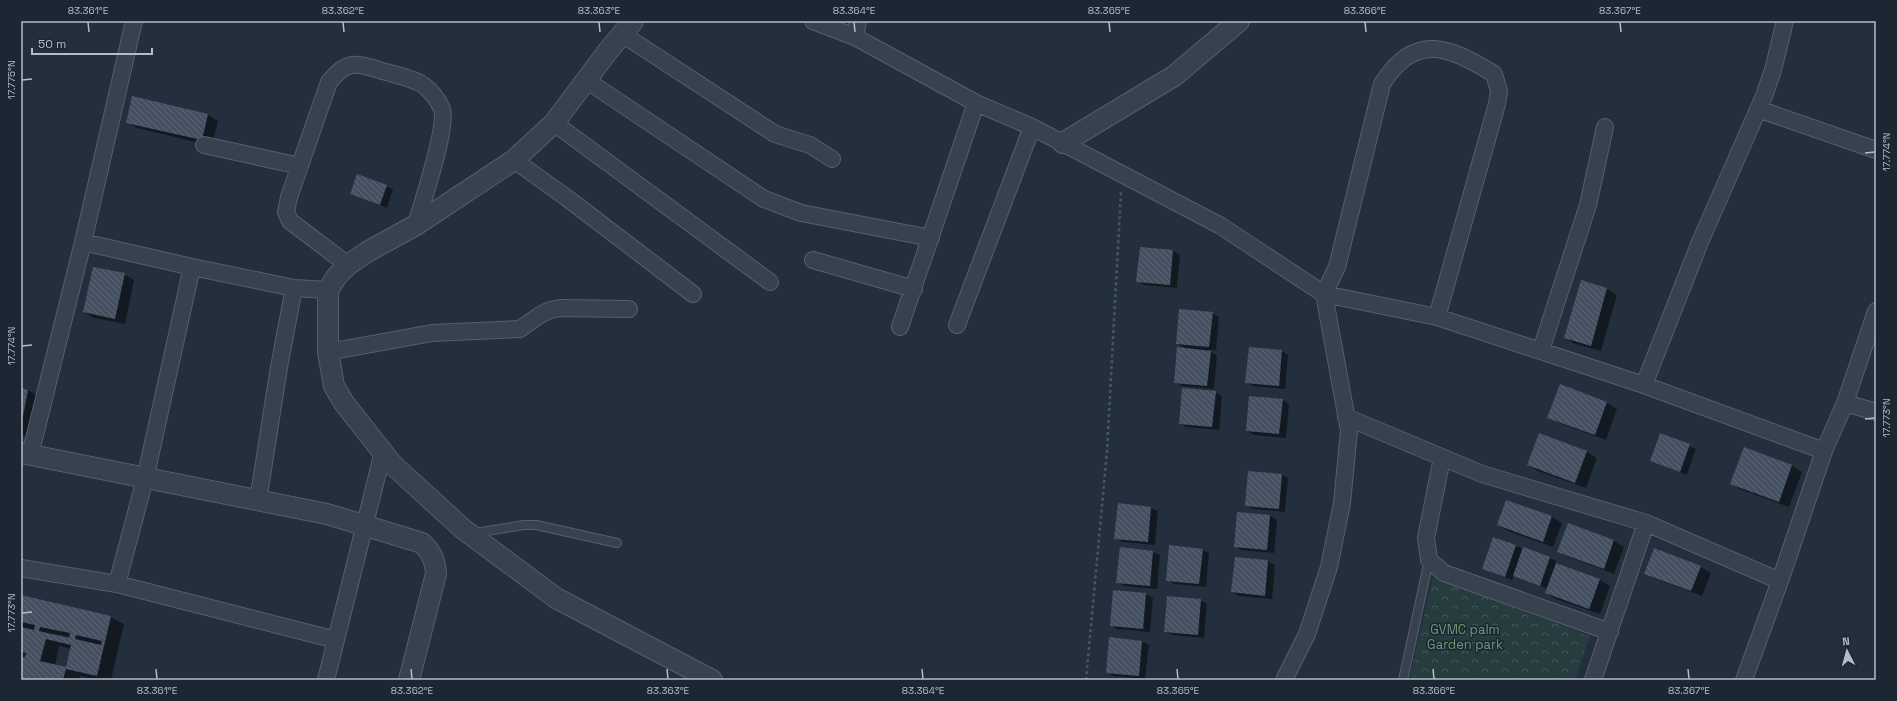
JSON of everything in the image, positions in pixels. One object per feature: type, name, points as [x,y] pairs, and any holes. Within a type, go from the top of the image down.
[{"type":"street","points":[[134,21],[83,242],[26,454],[145,479],[327,514],[422,543],[431,552],[435,563],[436,574],[409,680]]},
{"type":"street","points":[[813,21],[855,37],[976,103],[1032,127],[1221,226],[1324,294],[1437,317],[1541,350],[1824,451]]},
{"type":"street","points":[[855,37],[858,21]]},
{"type":"street","points":[[1063,143],[1174,76],[1239,21]]},
{"type":"street","points":[[1644,386],[1700,242],[1774,70],[1785,21]]},
{"type":"street","points":[[712,680],[556,598],[470,534],[392,464],[338,396],[334,386],[328,352],[328,290],[337,276],[348,265],[367,252],[416,225],[514,160],[554,123],[608,51],[628,28],[775,134],[810,145],[832,159]]},
{"type":"street","points":[[1284,680],[1307,634],[1329,567],[1342,502],[1349,431],[1324,294],[1337,267],[1382,84],[1392,69],[1404,57],[1424,48],[1453,52],[1494,74],[1499,91],[1497,104],[1437,317]]},
{"type":"street","points":[[348,265],[290,221],[286,212],[289,197],[329,82],[339,69],[354,64],[420,83],[433,94],[442,109],[442,130],[416,225]]},
{"type":"street","points":[[586,80],[764,199],[800,213],[931,238]]},
{"type":"street","points":[[900,327],[976,103]]},
{"type":"street","points":[[1758,109],[1876,150]]},
{"type":"street","points":[[554,123],[770,282]]},
{"type":"street","points":[[1541,350],[1588,205],[1605,126]]},
{"type":"street","points":[[957,325],[1032,127]]},
{"type":"street","points":[[204,145],[300,166]]},
{"type":"street","points":[[514,160],[567,198],[693,294]]},
{"type":"street","points":[[83,242],[192,267],[294,288],[328,290]]},
{"type":"street","points":[[813,260],[914,289]]},
{"type":"street","points":[[117,584],[145,479],[192,267]]},
{"type":"street","points":[[258,501],[294,288]]},
{"type":"street","points":[[328,352],[432,333],[520,329],[540,315],[550,310],[560,308],[629,309]]},
{"type":"street","points":[[1744,680],[1780,581],[1824,451],[1845,403],[1876,311]]},
{"type":"street","points":[[1845,403],[1876,412]]},
{"type":"street","points":[[1346,417],[1482,474],[1646,523],[1780,581]]},
{"type":"street","points":[[326,680],[383,452]]},
{"type":"street","points":[[1442,458],[1426,538],[1429,560],[1444,573],[1610,632]]},
{"type":"street","points":[[1592,680],[1610,632],[1646,523]]},
{"type":"street","points":[[21,568],[117,584],[336,640]]},
{"type":"lane","points":[[470,534],[524,525],[536,525],[617,543]]},
{"type":"lane","points":[[1403,680],[1429,560]]},
{"type":"path","points":[[1086,680],[1108,451],[1122,174]]},
{"type":"green space","name":"GVMC palm Garden park","points":[[1433,577],[1590,636],[1575,680],[1409,680]]},
{"type":"building","points":[[132,96],[208,114],[202,140],[126,123]]},
{"type":"building","points":[[357,174],[387,185],[380,205],[350,194]]},
{"type":"building","points":[[1140,247],[1173,250],[1170,285],[1136,282]]},
{"type":"building","points":[[93,267],[125,273],[115,319],[83,312]]},
{"type":"building","points":[[1581,280],[1607,288],[1591,346],[1564,338]]},
{"type":"building","points":[[1179,309],[1213,312],[1209,347],[1176,344]]},
{"type":"building","points":[[1177,347],[1211,351],[1207,386],[1174,383]]},
{"type":"building","points":[[1249,347],[1282,350],[1279,386],[1245,383]]},
{"type":"building","points":[[1560,384],[1607,402],[1595,435],[1547,418]]},
{"type":"building","points":[[21,388],[28,390],[22,421],[21,421]]},
{"type":"building","points":[[1182,388],[1216,391],[1212,427],[1179,424]]},
{"type":"building","points":[[1249,396],[1283,399],[1279,434],[1246,431]]},
{"type":"building","points":[[1539,433],[1587,451],[1575,483],[1527,465]]},
{"type":"building","points":[[1660,433],[1690,444],[1680,472],[1650,461]]},
{"type":"building","points":[[1744,447],[1792,465],[1779,502],[1730,484]]},
{"type":"building","points":[[1248,471],[1282,474],[1279,509],[1245,506]]},
{"type":"building","points":[[1506,500],[1552,516],[1543,542],[1497,525]]},
{"type":"building","points":[[1118,503],[1151,507],[1148,542],[1114,539]]},
{"type":"building","points":[[1237,512],[1270,515],[1267,550],[1234,547]]},
{"type":"building","points":[[1568,523],[1614,540],[1604,569],[1557,552]]},
{"type":"building","points":[[1493,537],[1516,545],[1505,577],[1482,569]]},
{"type":"building","points":[[1169,545],[1203,549],[1199,584],[1166,581]]},
{"type":"building","points":[[1120,547],[1153,551],[1150,586],[1116,583]]},
{"type":"building","points":[[1523,547],[1550,557],[1540,586],[1513,576]]},
{"type":"building","points":[[1654,548],[1701,566],[1691,591],[1644,574]]},
{"type":"building","points":[[1235,557],[1268,560],[1265,596],[1231,592]]},
{"type":"building","points":[[1556,563],[1600,579],[1589,609],[1545,593]]},
{"type":"building","points":[[1113,590],[1146,593],[1143,629],[1110,626]]},
{"type":"building","points":[[21,595],[111,616],[97,676],[66,669],[63,680],[21,680],[21,657],[25,657],[26,653],[21,652],[21,627],[34,630],[35,625],[21,622]],"holes":[[[40,627],[70,633],[69,638],[39,631]],[[76,635],[102,641],[101,645],[75,639]],[[46,639],[71,645],[66,667],[40,661]]]},
{"type":"building","points":[[1167,596],[1201,599],[1198,635],[1164,632]]},
{"type":"building","points":[[1109,637],[1142,641],[1139,676],[1106,673]]}]
